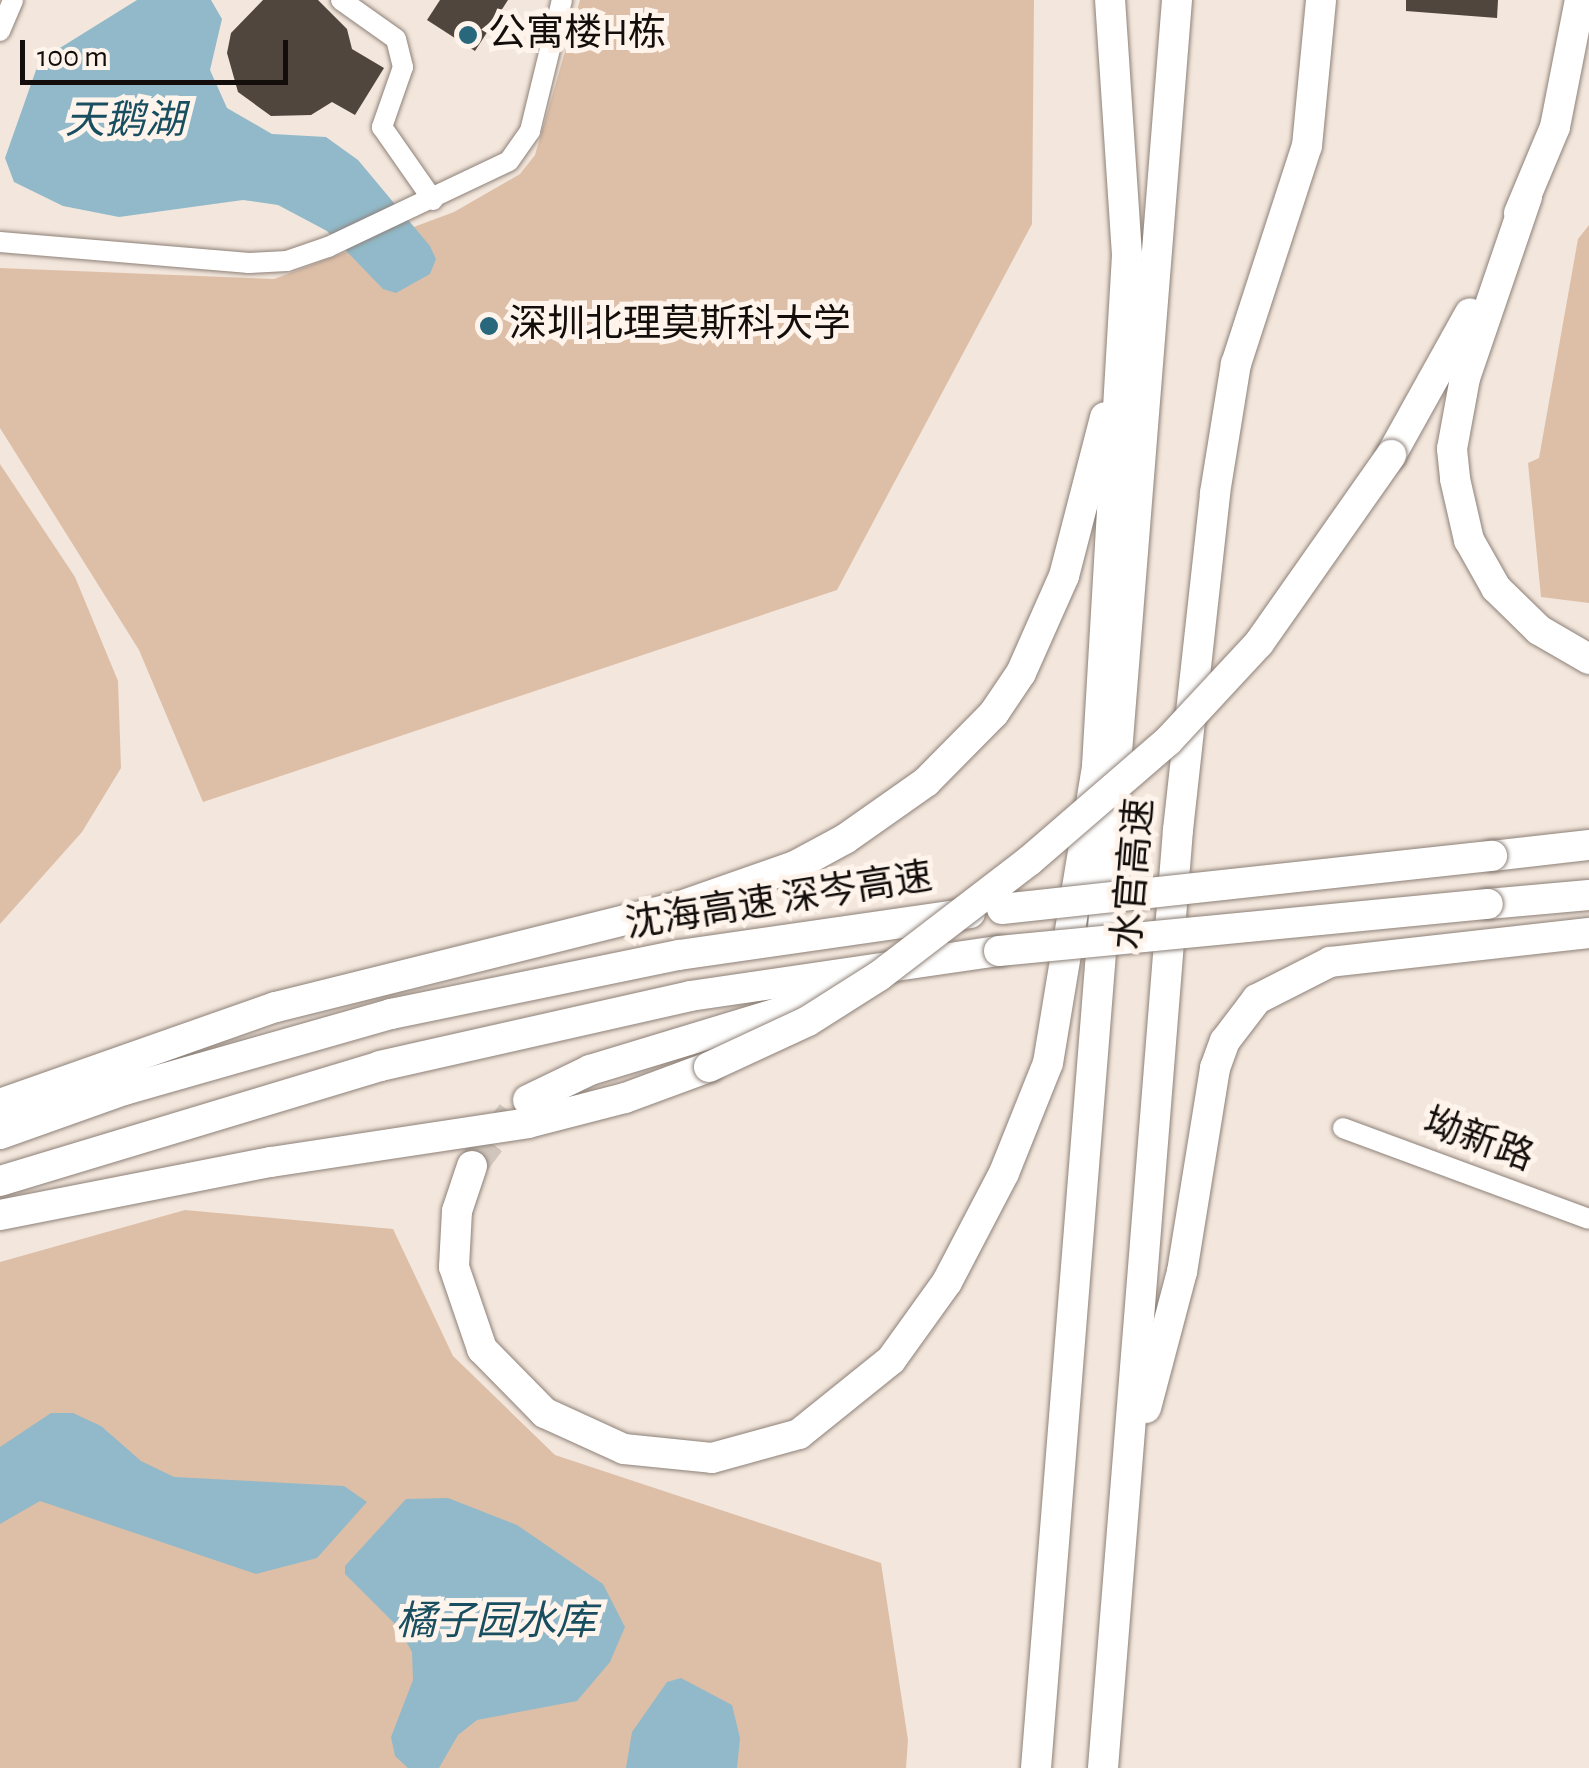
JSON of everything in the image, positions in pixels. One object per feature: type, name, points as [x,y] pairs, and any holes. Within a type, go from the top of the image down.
[{"type":"highway","points":[[472,1166],[453,1242],[468,1322],[519,1393],[598,1440],[682,1458],[758,1449],[832,1412],[909,1336],[947,1282],[1004,1173],[1060,1020],[1097,766],[1125,331],[1126,177],[1110,0]]},
{"type":"highway","name":"水官高速","points":[[1036,1768],[1177,0]]},
{"type":"highway","name":"水官高速","points":[[1103,1768],[1178,830],[1215,493],[1241,346],[1307,146],[1322,0]]},
{"type":"highway","points":[[1580,0],[1555,128],[1526,197],[1464,378],[1452,450],[1469,540],[1496,588],[1538,630],[1589,659]]},
{"type":"highway","points":[[0,1215],[272,1162],[528,1123],[625,1098],[708,1066],[808,1020],[878,976],[1029,862],[1168,741],[1259,644],[1391,455],[1526,197]]},
{"type":"highway","points":[[0,1104],[276,1007],[678,906],[796,866],[845,839],[950,760],[1022,673],[1064,576],[1125,331]]},
{"type":"highway","name":"沈海高速 深岑高速","points":[[0,1134],[124,1090],[390,1014],[679,955],[1002,908],[1589,845]]},
{"type":"highway","name":"沈海高速 深岑高速","points":[[0,1180],[380,1066],[690,996],[989,952],[1589,895]]},
{"type":"highway","points":[[1126,1482],[1182,1272],[1215,1068],[1238,1020],[1280,982],[1330,962],[1589,933]]},
{"type":"highway","points":[[528,1100],[648,1051],[989,952]]},
{"type":"street","points":[[0,31],[13,0]]},
{"type":"street","points":[[341,0],[396,38],[403,67],[382,128],[433,200]]},
{"type":"street","points":[[0,242],[250,263],[288,261],[328,247],[496,171],[520,150],[562,0]]},
{"type":"street","name":"坳新路","points":[[1343,1128],[1589,1219]]},
{"type":"shaded area","name":"深圳北理莫斯科大学","points":[[580,0],[1034,0],[1032,224],[837,590],[203,802],[139,650],[0,428],[0,268],[274,279],[454,212],[520,174],[535,155]]},
{"type":"shaded area","points":[[1589,225],[1589,603],[1541,597],[1528,463],[1539,458],[1578,239]]},
{"type":"shaded area","points":[[0,464],[75,577],[118,681],[121,768],[82,832],[0,924]]},
{"type":"shaded area","points":[[185,1210],[393,1229],[453,1356],[555,1455],[881,1563],[908,1740],[906,1768],[0,1768],[0,1262]]},
{"type":"water","name":"天鹅湖","points":[[137,0],[211,0],[222,19],[210,70],[227,108],[272,134],[326,137],[358,160],[430,246],[436,259],[430,274],[396,293],[383,289],[327,231],[278,205],[243,200],[119,217],[63,206],[14,182],[5,158],[36,70],[55,51]]},
{"type":"water","name":"橘子园水库","points":[[51,1413],[73,1413],[101,1426],[141,1461],[174,1477],[344,1486],[367,1502],[317,1558],[256,1574],[40,1501],[0,1524],[0,1447]]},
{"type":"water","name":"橘子园水库","points":[[448,1498],[517,1525],[603,1584],[625,1627],[610,1662],[577,1701],[477,1720],[458,1735],[439,1768],[408,1768],[395,1756],[391,1737],[413,1680],[412,1652],[398,1627],[345,1574],[345,1566],[406,1499]]},
{"type":"water","name":"橘子园水库","points":[[681,1678],[732,1705],[740,1738],[737,1768],[626,1768],[632,1732],[667,1682]]},
{"type":"building","points":[[263,0],[318,0],[347,29],[352,49],[384,68],[355,115],[332,102],[311,115],[271,116],[238,92],[227,53],[231,33]]},
{"type":"building","name":"公寓楼H栋","points":[[440,0],[508,0],[475,51],[427,20]]},
{"type":"building","points":[[1406,0],[1498,0],[1497,18],[1406,11]]},
{"type":"tunnel","points":[[472,1166],[512,1113]]},
{"type":"place","name":"公寓楼H栋","points":[[468,35]]},
{"type":"place","name":"深圳北理莫斯科大学","points":[[489,326]]}]
